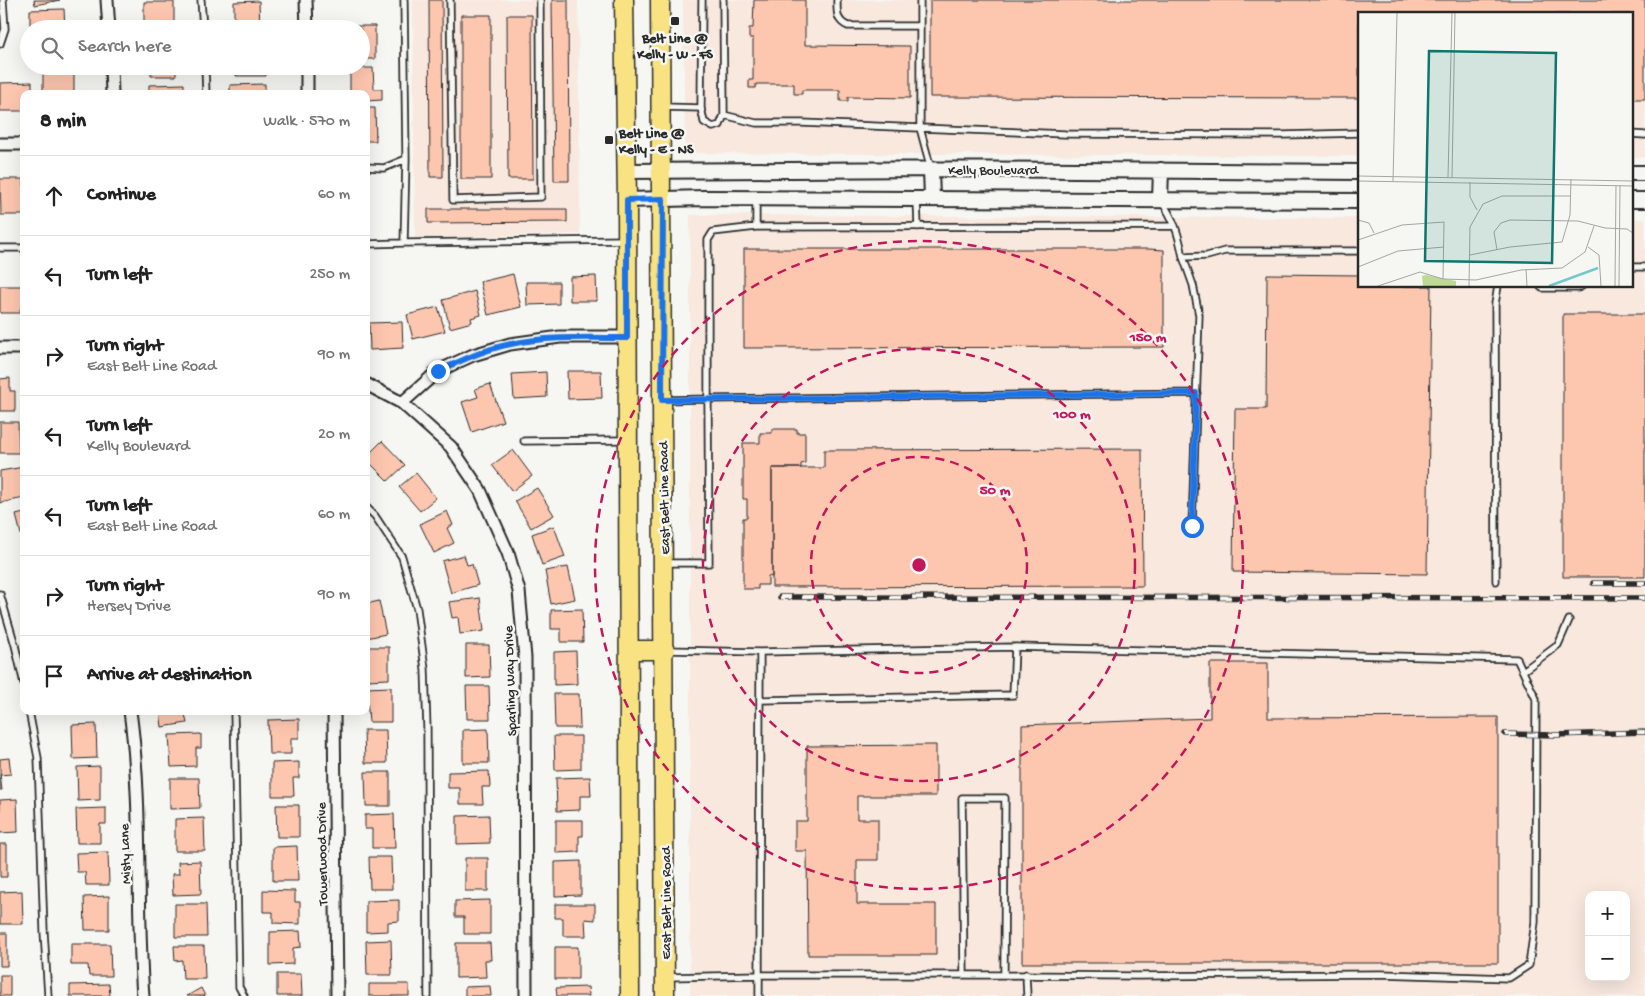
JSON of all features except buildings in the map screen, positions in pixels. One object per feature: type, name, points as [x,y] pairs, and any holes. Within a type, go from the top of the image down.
[{"type":"main road","points":[[624,0],[627,171],[630,996]]},
{"type":"main road","name":"East Belt Line Road","points":[[660,0],[663,199],[662,400],[665,650],[665,996]]},
{"type":"main road","points":[[629,650],[665,650]]},
{"type":"street","points":[[107,0],[108,20]]},
{"type":"street","points":[[306,0],[307,20]]},
{"type":"street","points":[[111,75],[112,90]]},
{"type":"street","points":[[306,90],[307,75]]},
{"type":"street","points":[[0,144],[20,144]]},
{"type":"street","points":[[931,169],[932,198]]},
{"type":"street","name":"Kelly Boulevard","points":[[627,171],[931,169],[1358,172]]},
{"type":"street","points":[[1160,200],[1161,170]]},
{"type":"street","points":[[1632,173],[1645,173]]},
{"type":"street","points":[[627,200],[932,198],[1358,201]]},
{"type":"street","points":[[1632,200],[1645,200]]},
{"type":"street","points":[[402,403],[438,371],[473,355],[510,344],[560,337],[627,338]]},
{"type":"street","points":[[0,348],[20,348]]},
{"type":"street","name":"Sparling Way Drive","points":[[370,386],[402,403],[451,447],[480,490],[508,553],[519,591],[525,658],[526,996]]},
{"type":"street","name":"Misty Lane","points":[[130,715],[139,834],[140,962],[143,996]]},
{"type":"street","name":"Towerwood Drive","points":[[334,715],[337,996]]},
{"type":"lane","points":[[0,44],[5,29],[3,0]]},
{"type":"lane","points":[[201,0],[202,20]]},
{"type":"lane","points":[[404,0],[406,159],[404,243]]},
{"type":"lane","points":[[450,0],[453,200],[541,197],[540,0]]},
{"type":"lane","points":[[702,0],[701,108],[704,122],[712,127],[720,125],[724,116],[723,0]]},
{"type":"lane","points":[[837,0],[837,15],[841,23],[848,26],[920,26]]},
{"type":"lane","points":[[920,0],[920,128],[931,169]]},
{"type":"lane","points":[[205,75],[206,90]]},
{"type":"lane","points":[[661,107],[701,108]]},
{"type":"lane","points":[[724,116],[756,123],[802,123],[1065,134],[1282,135],[1358,133]]},
{"type":"lane","points":[[1632,134],[1645,134]]},
{"type":"lane","points":[[370,167],[384,168],[406,159]]},
{"type":"lane","points":[[917,198],[918,227]]},
{"type":"lane","points":[[756,199],[756,227]]},
{"type":"lane","points":[[1160,200],[1170,214],[1179,237],[1183,257],[1193,285],[1199,315],[1192,526]]},
{"type":"lane","points":[[664,563],[709,563],[708,240],[713,232],[756,227],[1175,226]]},
{"type":"lane","points":[[370,244],[627,240]]},
{"type":"lane","points":[[0,248],[20,248]]},
{"type":"lane","points":[[1183,257],[1207,256],[1225,251],[1358,251]]},
{"type":"lane","points":[[1632,267],[1645,267]]},
{"type":"lane","points":[[1496,581],[1495,304],[1498,288]]},
{"type":"lane","points":[[1542,288],[1564,288]]},
{"type":"lane","points":[[662,400],[1196,393]]},
{"type":"lane","points":[[524,441],[628,440]]},
{"type":"lane","points":[[370,511],[402,556],[417,609],[425,669],[428,996]]},
{"type":"lane","points":[[0,594],[20,667]]},
{"type":"lane","points":[[1523,671],[1558,645],[1569,620]]},
{"type":"lane","points":[[665,650],[760,652],[1015,647],[1517,660],[1536,699],[1535,922],[1529,965],[1509,978],[1381,974],[1136,976],[964,974],[665,977]]},
{"type":"lane","points":[[761,700],[1013,695],[1015,647]]},
{"type":"lane","points":[[759,996],[760,652]]},
{"type":"lane","points":[[30,715],[38,758],[48,996]]},
{"type":"lane","points":[[234,715],[239,987],[244,996]]},
{"type":"lane","points":[[964,974],[962,798],[1005,798],[1004,975]]},
{"type":"lane","points":[[1026,974],[1027,996]]},
{"type":"shaded area","points":[[413,0],[578,0],[580,234],[415,238]]},
{"type":"shaded area","points":[[683,0],[1645,0],[1645,157],[1632,157],[1632,12],[1358,12],[1358,156],[685,153]]},
{"type":"shaded area","points":[[690,215],[1358,218],[1358,288],[1632,288],[1632,219],[1645,219],[1645,996],[690,996]]},
{"type":"railway","points":[[1593,583],[1645,583]]},
{"type":"railway","points":[[780,597],[1645,598]]},
{"type":"railway","points":[[1505,734],[1556,735],[1645,732]]},
{"type":"place","name":"Belt Line @ Kelly - W - FS","points":[[675,21]]},
{"type":"place","name":"Belt Line @ Kelly - E - NS","points":[[609,140]]},
{"type":"route","points":[[438,371],[473,355],[510,344],[560,337],[627,338],[627,200],[663,199],[662,400],[1196,393],[1192,526]]}]
